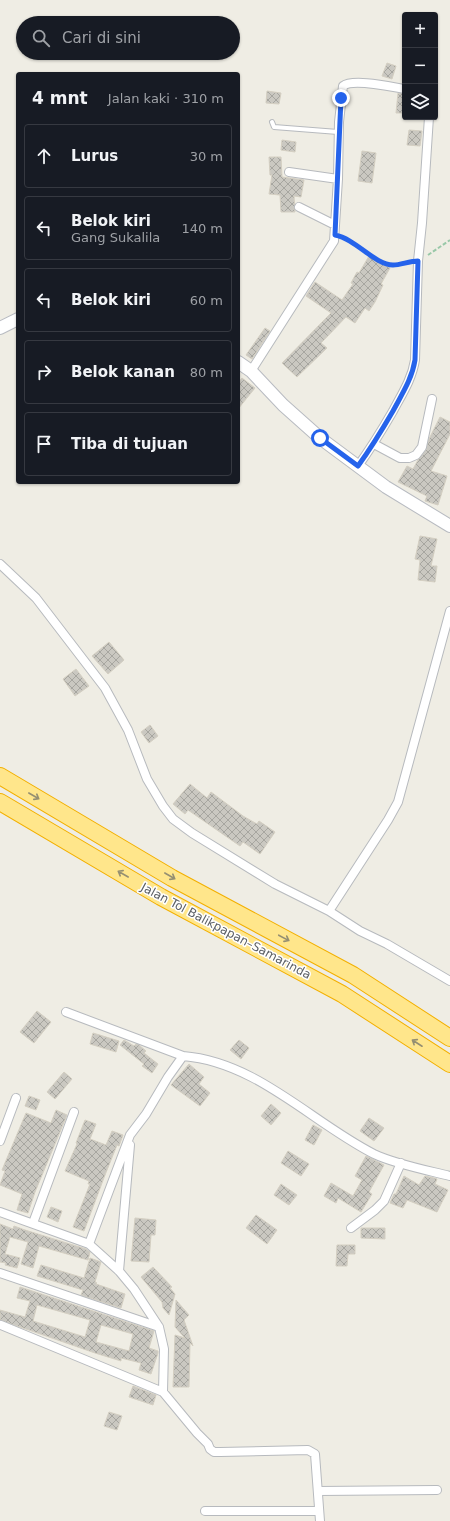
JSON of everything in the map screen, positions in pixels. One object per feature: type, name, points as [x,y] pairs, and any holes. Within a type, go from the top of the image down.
[{"type":"highway","name":"Jalan Tol Balikpapan–Samarinda","points":[[0,776],[172,878],[353,974],[450,1038]]},
{"type":"highway","name":"Jalan Tol Balikpapan–Samarinda","points":[[0,802],[161,897],[342,994],[450,1064]]},
{"type":"street","points":[[251,371],[332,246],[335,235],[338,179],[338,132],[342,89],[345,84],[357,82],[402,89]]},
{"type":"street","points":[[358,466],[374,444],[409,382],[413,371],[415,360],[418,261],[429,120]]},
{"type":"street","points":[[289,172],[338,179]]},
{"type":"street","points":[[299,207],[335,225]]},
{"type":"street","points":[[0,328],[16,320]]},
{"type":"street","points":[[240,363],[251,371],[283,405],[320,438],[386,487],[450,526]]},
{"type":"street","points":[[374,444],[400,458],[409,458],[416,455],[422,447],[432,399]]},
{"type":"street","points":[[0,564],[36,598],[105,688],[128,730],[147,779],[163,806],[173,819],[192,833],[274,884],[329,911],[360,931],[387,944],[450,981]]},
{"type":"street","points":[[329,911],[398,802],[450,611]]},
{"type":"street","points":[[66,1012],[183,1056],[198,1057],[252,1077],[375,1154],[401,1163],[450,1176]]},
{"type":"street","points":[[89,1244],[130,1134],[146,1114],[168,1077],[183,1056]]},
{"type":"street","points":[[0,1142],[16,1098]]},
{"type":"street","points":[[33,1224],[74,1112]]},
{"type":"street","points":[[119,1271],[126,1204],[130,1134]]},
{"type":"street","points":[[351,1228],[375,1210],[384,1201],[401,1163]]},
{"type":"street","points":[[0,1212],[89,1244],[119,1271],[134,1289],[159,1328],[164,1349],[163,1392]]},
{"type":"street","points":[[0,1273],[159,1328]]},
{"type":"street","points":[[1,1325],[163,1392],[196,1433],[214,1452],[312,1451],[316,1458],[320,1521]]},
{"type":"street","points":[[318,1491],[437,1490]]},
{"type":"street","points":[[205,1511],[319,1511]]},
{"type":"lane","points":[[272,122],[274,127],[338,132]]},
{"type":"path","points":[[335,235],[348,239],[383,263],[393,265],[418,261],[450,240]]},
{"type":"building","points":[[387,63],[396,66],[392,79],[382,76]]},
{"type":"building","points":[[267,91],[281,93],[279,104],[266,103]]},
{"type":"building","points":[[398,93],[402,94],[402,113],[396,113]]},
{"type":"building","points":[[409,130],[422,131],[420,146],[407,145]]},
{"type":"building","points":[[282,140],[296,142],[295,152],[281,150]]},
{"type":"building","points":[[362,151],[376,153],[372,183],[358,181]]},
{"type":"building","points":[[269,157],[281,157],[282,177],[304,180],[301,197],[294,196],[295,212],[281,212],[280,195],[269,194],[272,175],[270,175]]},
{"type":"building","points":[[369,256],[390,268],[381,284],[383,285],[375,302],[369,311],[365,308],[355,323],[346,317],[321,343],[327,348],[297,377],[282,363],[331,313],[306,296],[315,282],[342,300],[353,284],[351,283],[357,272],[359,273]]},
{"type":"building","points":[[265,328],[270,331],[252,359],[246,355]]},
{"type":"building","points":[[242,378],[255,388],[240,407],[240,380]]},
{"type":"building","points":[[440,417],[450,422],[450,434],[431,471],[447,476],[438,505],[425,501],[427,496],[398,482],[407,466],[413,469],[426,450],[429,439]]},
{"type":"building","points":[[420,536],[437,539],[431,566],[437,566],[435,582],[418,580],[420,560],[415,559]]},
{"type":"building","points":[[109,642],[124,660],[108,674],[92,656]]},
{"type":"building","points":[[76,669],[89,686],[75,696],[63,679]]},
{"type":"building","points":[[150,725],[158,736],[149,743],[141,732]]},
{"type":"building","points":[[190,784],[207,798],[211,792],[243,816],[257,824],[259,821],[275,832],[260,854],[243,842],[240,846],[188,810],[185,814],[173,804]]},
{"type":"building","points":[[37,1011],[51,1022],[34,1043],[20,1032]]},
{"type":"building","points":[[93,1033],[119,1041],[116,1052],[90,1044]]},
{"type":"building","points":[[124,1040],[134,1046],[136,1044],[139,1045],[146,1051],[144,1053],[158,1064],[152,1073],[142,1066],[144,1064],[120,1045]]},
{"type":"building","points":[[239,1040],[249,1048],[241,1059],[230,1050]]},
{"type":"building","points":[[189,1064],[204,1077],[199,1084],[210,1093],[200,1106],[171,1085]]},
{"type":"building","points":[[64,1072],[72,1079],[55,1099],[47,1092]]},
{"type":"building","points":[[29,1096],[40,1100],[36,1110],[25,1106]]},
{"type":"building","points":[[271,1104],[281,1113],[271,1125],[261,1116]]},
{"type":"building","points":[[56,1110],[67,1115],[35,1192],[28,1213],[17,1210],[22,1194],[0,1185],[5,1171],[2,1170],[26,1113],[51,1123]]},
{"type":"building","points":[[369,1118],[384,1128],[374,1141],[360,1131]]},
{"type":"building","points":[[85,1120],[96,1124],[90,1139],[106,1145],[112,1131],[123,1135],[119,1146],[117,1145],[84,1231],[73,1227],[90,1184],[88,1184],[89,1181],[65,1171],[77,1144],[76,1143]]},
{"type":"building","points":[[313,1125],[322,1130],[314,1145],[305,1140]]},
{"type":"building","points":[[288,1151],[309,1164],[301,1176],[281,1163]]},
{"type":"building","points":[[366,1156],[384,1165],[369,1192],[372,1194],[361,1212],[338,1198],[336,1203],[324,1196],[331,1183],[353,1196],[362,1180],[355,1176]]},
{"type":"building","points":[[404,1176],[419,1185],[425,1176],[434,1178],[437,1179],[435,1184],[448,1190],[437,1212],[407,1200],[403,1208],[390,1203]]},
{"type":"building","points":[[281,1184],[297,1195],[289,1205],[274,1195]]},
{"type":"building","points":[[51,1207],[62,1211],[58,1222],[47,1217]]},
{"type":"building","points":[[256,1215],[277,1230],[267,1244],[246,1228]]},
{"type":"building","points":[[135,1218],[156,1220],[155,1235],[151,1235],[149,1262],[131,1261]]},
{"type":"building","points":[[0,1224],[13,1229],[14,1226],[86,1249],[90,1252],[88,1260],[39,1246],[33,1268],[21,1264],[28,1242],[10,1237],[5,1254],[20,1258],[17,1268],[5,1265],[6,1263],[0,1262]]},
{"type":"building","points":[[361,1228],[385,1228],[385,1239],[361,1238]]},
{"type":"building","points":[[337,1245],[355,1245],[355,1254],[348,1254],[347,1266],[336,1266]]},
{"type":"building","points":[[90,1258],[101,1262],[95,1282],[97,1283],[96,1284],[125,1294],[121,1308],[81,1295],[83,1290],[37,1276],[41,1265],[84,1278]]},
{"type":"building","points":[[153,1267],[172,1287],[170,1288],[175,1294],[169,1315],[163,1308],[162,1302],[141,1277]]},
{"type":"building","points":[[20,1287],[154,1331],[149,1348],[158,1351],[158,1353],[151,1374],[139,1370],[141,1363],[121,1358],[121,1361],[0,1320],[0,1310],[25,1317],[30,1301],[17,1298]],"holes":[[[37,1305],[90,1320],[85,1337],[33,1321]],[[101,1325],[133,1334],[129,1351],[96,1342]]]},
{"type":"building","points":[[176,1300],[189,1315],[184,1320],[193,1346],[190,1343],[189,1387],[173,1387],[175,1335],[185,1338],[175,1327]]},
{"type":"building","points":[[133,1386],[156,1395],[153,1405],[129,1397]]},
{"type":"building","points":[[109,1412],[122,1416],[117,1430],[104,1426]]},
{"type":"route","points":[[320,438],[358,466],[374,444],[409,382],[415,360],[418,261],[393,265],[383,263],[348,239],[335,235],[338,179],[338,132],[341,98]]}]
